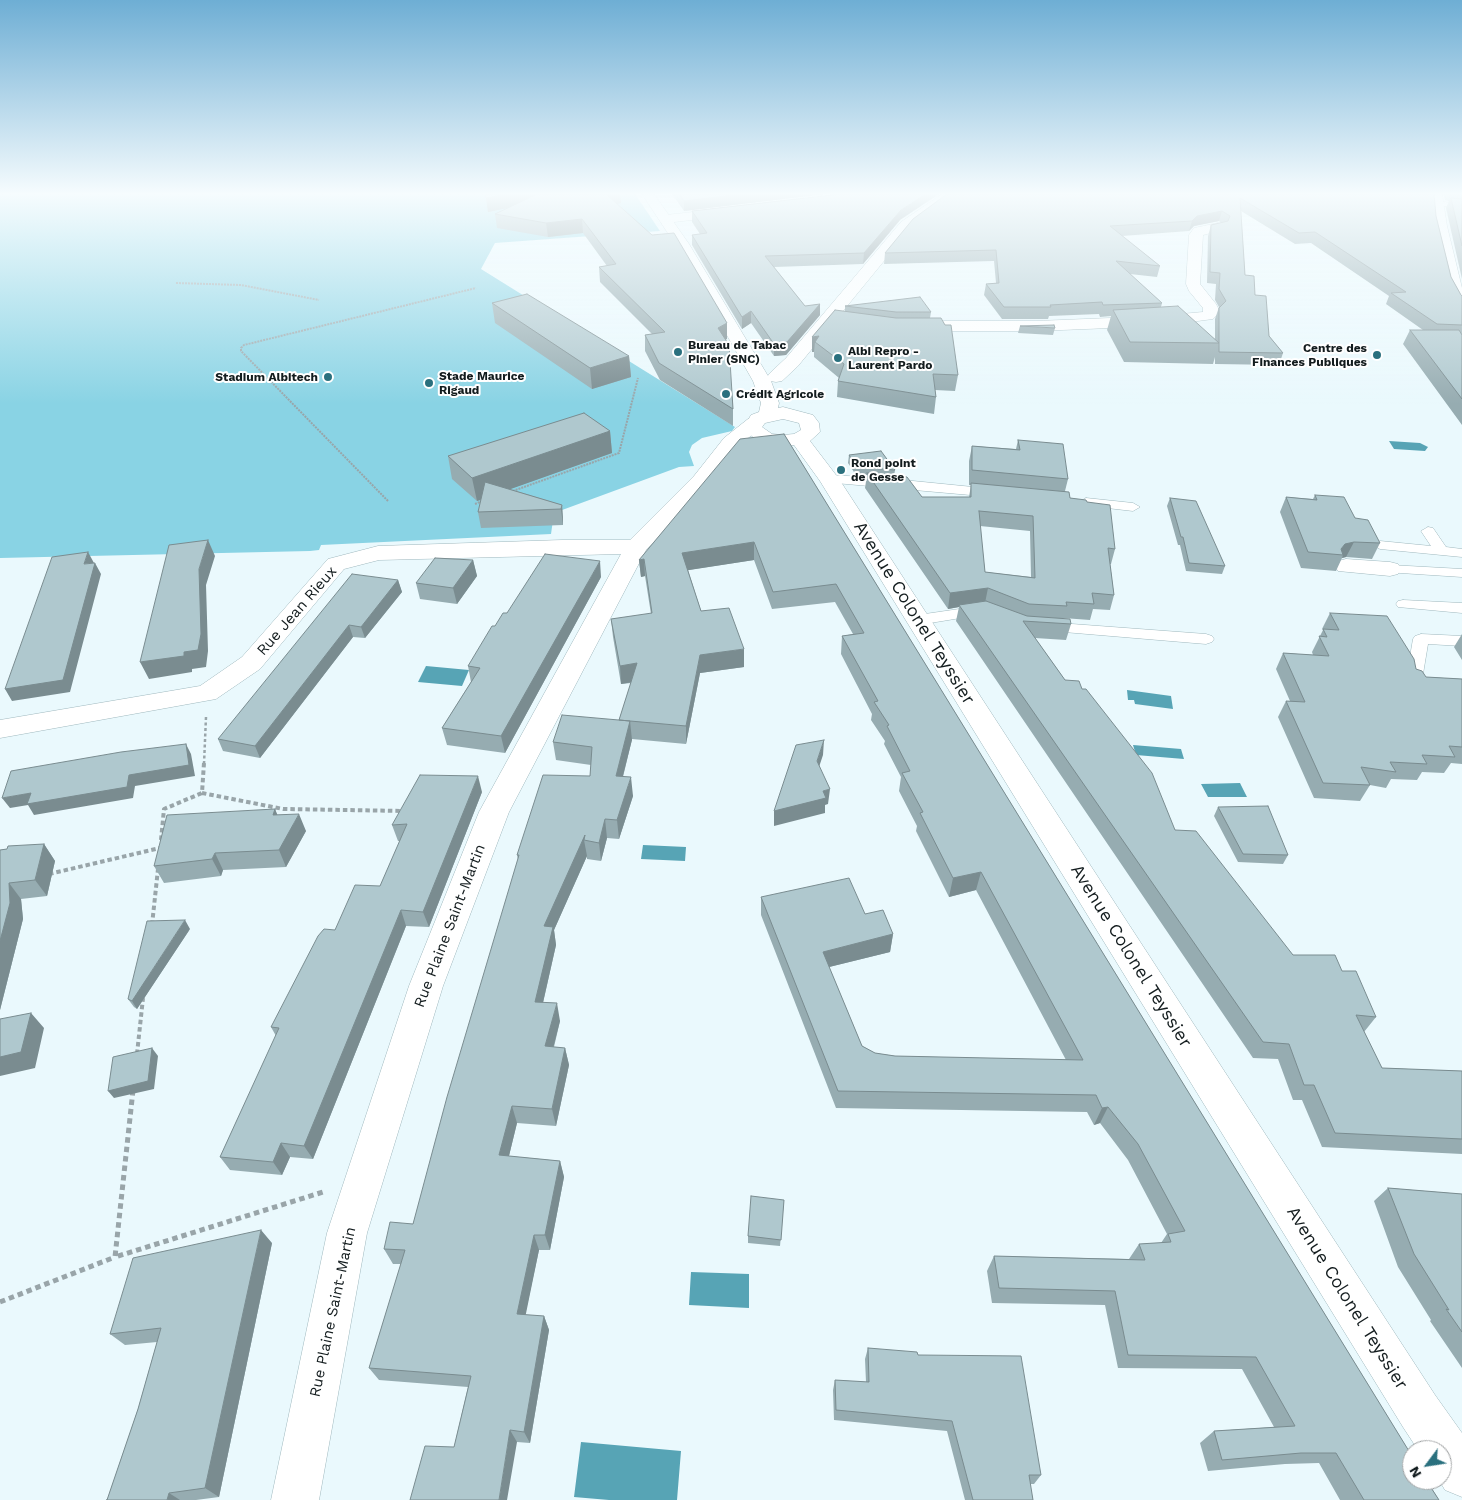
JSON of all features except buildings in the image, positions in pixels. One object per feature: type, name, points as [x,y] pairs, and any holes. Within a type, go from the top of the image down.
[{"type":"street","name":"Avenue Colonel Teyssier","points":[[693,264],[762,381],[770,403],[761,419]]},
{"type":"street","points":[[783,388],[792,362],[873,264]]},
{"type":"street","points":[[904,326],[1037,326],[1159,321],[1206,316],[1212,312],[1211,307],[1194,288],[1194,264]]},
{"type":"street","points":[[1449,264],[1454,287],[1462,303]]},
{"type":"street","points":[[829,317],[848,320]]},
{"type":"street","name":"Avenue Colonel Teyssier","points":[[748,358],[783,388],[799,427],[829,480],[1414,1403],[1460,1466]]},
{"type":"street","points":[[720,456],[731,442],[761,419],[783,413],[799,427]]},
{"type":"street","points":[[761,419],[753,427],[755,431],[767,439]]},
{"type":"street","name":"Rue Plaine Saint-Martin","points":[[295,1500],[347,1234],[426,986],[494,812],[636,547],[701,480],[720,456],[742,446],[767,439],[783,441],[799,427]]},
{"type":"street","name":"Rue Jean Rieux","points":[[0,729],[208,693],[251,663],[336,564],[378,553],[562,547],[636,547]]},
{"type":"street","points":[[1346,566],[1390,569]]},
{"type":"lane","points":[[829,480],[883,482],[1008,495]]},
{"type":"lane","points":[[1075,501],[1133,507]]},
{"type":"lane","points":[[1428,531],[1442,551]]},
{"type":"lane","points":[[1380,546],[1462,553]]},
{"type":"lane","points":[[1390,569],[1462,573]]},
{"type":"lane","points":[[1403,604],[1462,608]]},
{"type":"lane","points":[[918,620],[984,610],[992,613]]},
{"type":"lane","points":[[1033,626],[1206,639]]},
{"type":"lane","points":[[1414,680],[1421,639],[1462,641]]},
{"type":"path","points":[[176,283],[241,285],[319,300]]},
{"type":"path","points":[[388,501],[241,351],[241,348],[244,345],[476,288]]},
{"type":"path","points":[[502,495],[620,453],[638,378]]},
{"type":"path","points":[[475,504],[484,501]]},
{"type":"path","points":[[202,793],[208,693]]},
{"type":"path","points":[[159,857],[164,809],[202,793],[283,809],[410,811]]},
{"type":"path","points":[[45,875],[160,848]]},
{"type":"path","points":[[150,935],[158,867]]},
{"type":"path","points":[[136,1062],[144,994]]},
{"type":"path","points":[[115,1257],[134,1082]]},
{"type":"path","points":[[0,1302],[115,1257],[364,1178]]},
{"type":"shaded area","name":"Stadium Albitech","points":[[0,264],[484,264],[481,269],[735,427],[732,431],[702,438],[692,445],[689,452],[694,466],[679,467],[554,513],[551,534],[321,545],[319,550],[310,551],[0,558]]},
{"type":"shaded area","points":[[1389,441],[1420,443],[1428,447],[1425,451],[1394,449]]},
{"type":"shaded area","points":[[426,666],[469,670],[462,686],[418,682]]},
{"type":"shaded area","points":[[1127,690],[1171,696],[1173,709],[1135,704],[1134,700],[1128,700]]},
{"type":"shaded area","points":[[1133,745],[1181,749],[1184,759],[1136,755]]},
{"type":"shaded area","points":[[1240,783],[1247,797],[1208,797],[1201,784]]},
{"type":"shaded area","points":[[643,845],[686,847],[685,861],[641,859]]},
{"type":"shaded area","points":[[691,1272],[749,1274],[749,1308],[689,1305]]},
{"type":"shaded area","points":[[581,1442],[681,1451],[677,1500],[609,1500],[574,1497]]},
{"type":"place","name":"Bureau de Tabac Pinier (SNC)","points":[[678,352]]},
{"type":"place","name":"Centre des Finances Publiques","points":[[1377,355]]},
{"type":"place","name":"Albi Repro - Laurent Pardo","points":[[838,358]]},
{"type":"place","name":"Stadium Albitech","points":[[328,377]]},
{"type":"place","name":"Stade Maurice Rigaud","points":[[429,383]]},
{"type":"place","name":"Crédit Agricole","points":[[726,394]]},
{"type":"place","name":"Rond point de Gesse","points":[[841,470]]}]
